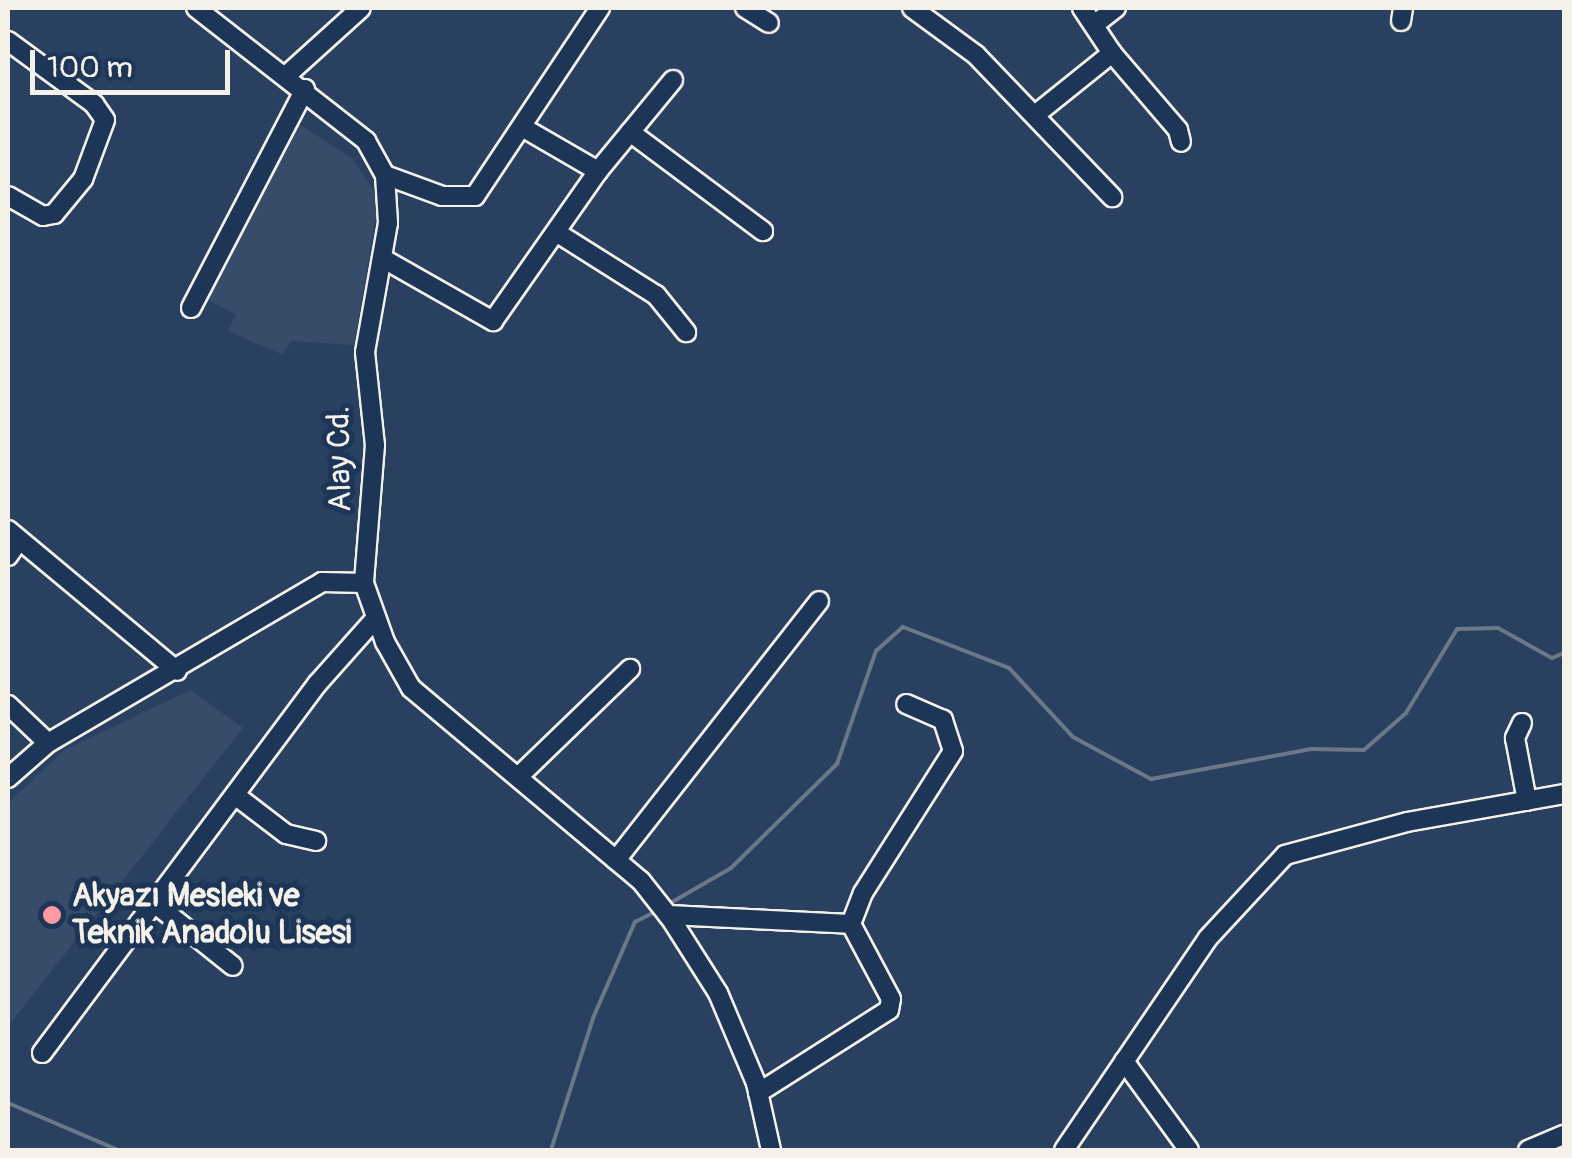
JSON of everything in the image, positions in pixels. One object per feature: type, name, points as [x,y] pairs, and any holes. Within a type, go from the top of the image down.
[{"type":"street","name":"Alay Cd.","points":[[196,8],[288,74],[366,141],[384,174],[388,223],[365,352],[375,445],[364,583],[376,618],[411,688],[641,881],[718,993],[758,1093],[771,1150]]},
{"type":"street","points":[[288,74],[361,8]]},
{"type":"street","points":[[384,174],[442,196],[475,196],[600,8]]},
{"type":"street","points":[[744,8],[770,23]]},
{"type":"street","points":[[912,8],[976,55],[1112,197]]},
{"type":"street","points":[[1082,8],[1112,53],[1178,130],[1181,142]]},
{"type":"street","points":[[1094,26],[1116,8]]},
{"type":"street","points":[[8,42],[94,104],[105,120],[84,179],[54,214],[43,216],[8,196]]},
{"type":"street","points":[[1035,115],[1112,53]]},
{"type":"street","points":[[382,258],[493,321],[559,234],[598,171],[673,80]]},
{"type":"street","points":[[191,308],[305,89]]},
{"type":"street","points":[[522,127],[598,171]]},
{"type":"street","points":[[630,132],[764,231]]},
{"type":"street","points":[[559,234],[656,295],[686,332]]},
{"type":"street","points":[[8,556],[14,535],[176,671]]},
{"type":"street","points":[[8,778],[48,743],[322,582],[364,583]]},
{"type":"street","points":[[616,860],[819,600]]},
{"type":"street","points":[[42,1053],[318,683],[376,618]]},
{"type":"street","points":[[518,777],[630,670]]},
{"type":"street","points":[[851,924],[864,893],[953,752],[943,720],[906,704]]},
{"type":"street","points":[[8,705],[48,743]]},
{"type":"street","points":[[1522,724],[1516,738],[1527,801]]},
{"type":"street","points":[[1064,1150],[1208,938],[1284,856],[1318,842],[1564,794]]},
{"type":"street","points":[[235,795],[286,834],[316,841]]},
{"type":"street","points":[[153,902],[233,966]]},
{"type":"street","points":[[669,917],[851,924]]},
{"type":"street","points":[[758,1093],[889,1010],[891,1000],[851,924]]},
{"type":"street","points":[[1124,1061],[1189,1150]]},
{"type":"street","points":[[1528,1150],[1564,1135]]},
{"type":"shaded area","points":[[298,124],[351,157],[379,198],[354,345],[290,341],[283,355],[228,331],[236,314],[203,298]]},
{"type":"shaded area","name":"Akyazı Mesleki ve Teknik Anadolu Lisesi","points":[[191,690],[243,728],[8,1026],[8,803],[64,750]]},
{"type":"waterway","points":[[667,905],[731,868],[837,764],[876,651],[903,627],[1009,668],[1073,737],[1151,779],[1311,749],[1364,750],[1406,713],[1457,629],[1498,628],[1552,658],[1564,653]]},
{"type":"waterway","points":[[551,1150],[593,1018],[635,922],[659,910]]},
{"type":"waterway","points":[[8,1103],[118,1150]]},
{"type":"place","name":"Akyazı Mesleki ve Teknik Anadolu Lisesi","points":[[52,915]]}]
